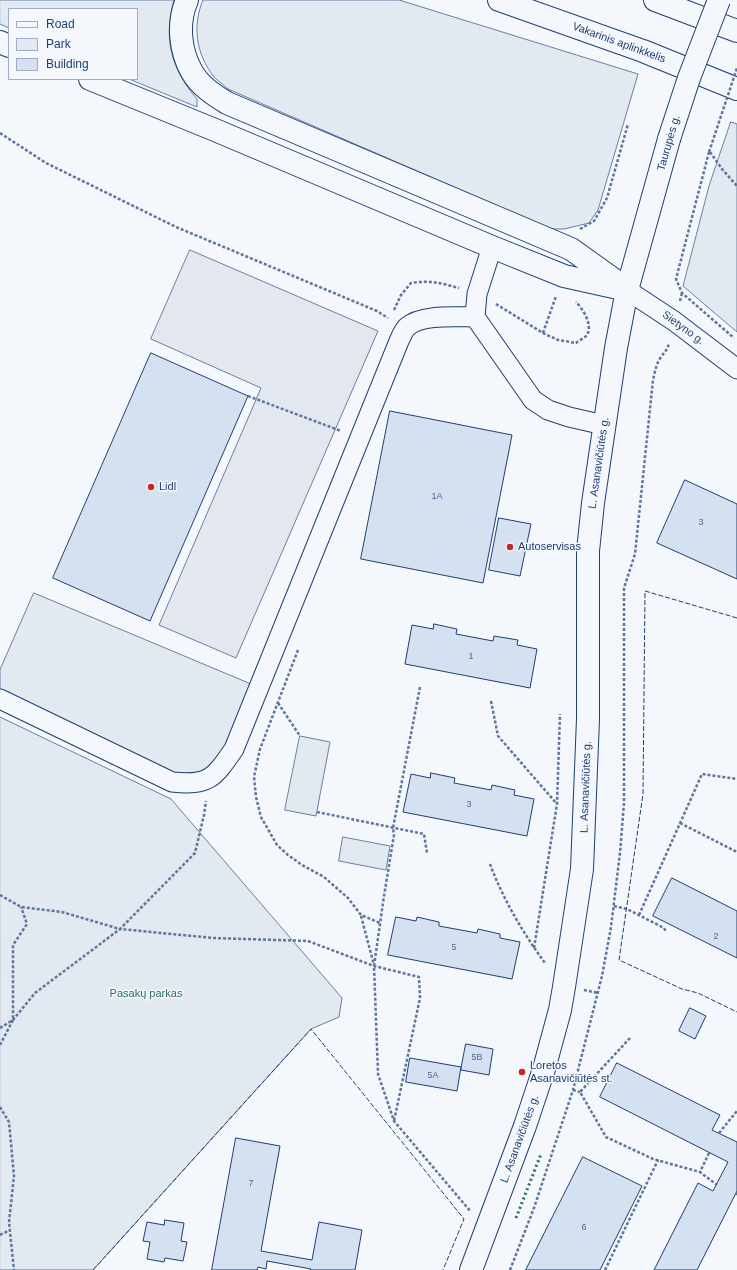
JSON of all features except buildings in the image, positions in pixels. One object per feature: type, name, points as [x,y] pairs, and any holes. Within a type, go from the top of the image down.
[{"type":"main road","points":[[187,0],[181,23],[185,58],[192,73],[214,96],[227,103],[571,249],[627,290]]},
{"type":"main road","name":"Vakarinis aplinkkelis","points":[[499,0],[644,51],[737,89]]},
{"type":"main road","points":[[655,0],[737,31]]},
{"type":"main road","name":"Taurupės g.","points":[[627,290],[689,78],[719,0]]},
{"type":"main road","points":[[92,80],[216,130],[564,276],[627,290]]},
{"type":"main road","name":"L. Asanavičiūtės g.","points":[[471,1270],[525,1126],[544,1069],[560,1010],[564,987],[582,869],[588,719],[588,551],[604,425],[627,290]]},
{"type":"street","points":[[492,247],[477,294],[475,317],[533,400],[548,410],[604,425]]},
{"type":"street","name":"Sietyno g.","points":[[627,290],[674,321],[737,369]]},
{"type":"street","points":[[0,699],[172,782],[187,783],[208,780],[220,769],[234,749],[399,341],[406,328],[417,321],[431,318],[475,317]]},
{"type":"path","points":[[737,68],[709,152],[676,279],[682,293],[737,341]]},
{"type":"path","points":[[575,232],[594,221],[607,198],[628,124]]},
{"type":"path","points":[[0,133],[46,162],[176,227],[377,311],[406,328]]},
{"type":"path","points":[[709,152],[737,186]]},
{"type":"path","points":[[543,333],[558,292]]},
{"type":"path","points":[[571,300],[578,303],[585,314],[588,327],[586,335]]},
{"type":"path","points":[[248,396],[360,438]]},
{"type":"path","points":[[300,645],[260,749],[254,777],[256,797],[261,817],[277,845],[302,865],[324,877],[348,898],[361,915],[374,966]]},
{"type":"path","points":[[420,687],[393,828],[394,834],[374,966],[378,1074],[394,1121],[486,1230]]},
{"type":"path","points":[[491,701],[498,736],[557,804]]},
{"type":"path","points":[[278,703],[300,736]]},
{"type":"path","points":[[534,948],[557,804],[560,714]]},
{"type":"path","points":[[639,915],[702,774],[737,779]]},
{"type":"path","points":[[0,1045],[13,1020],[35,993],[120,929],[195,853],[204,815],[208,780]]},
{"type":"path","points":[[317,812],[424,834],[427,852]]},
{"type":"path","points":[[680,823],[737,852]]},
{"type":"path","points":[[490,864],[499,888],[534,948],[564,987],[598,993]]},
{"type":"path","points":[[0,895],[21,907],[62,912],[120,929],[213,938],[308,941],[374,966],[419,978],[420,998],[394,1121]]},
{"type":"path","points":[[614,906],[627,909],[664,928],[666,932]]},
{"type":"path","points":[[13,1020],[13,945],[27,924],[21,907]]},
{"type":"path","points":[[361,915],[380,923]]},
{"type":"path","points":[[0,1028],[13,1020]]},
{"type":"path","points":[[580,1092],[630,1038]]},
{"type":"path","points":[[573,1090],[580,1092],[606,1137],[658,1160],[700,1172],[717,1185]]},
{"type":"path","points":[[0,1107],[8,1122],[14,1176],[9,1222],[14,1270]]},
{"type":"path","points":[[719,1133],[737,1112]]},
{"type":"path","points":[[700,1172],[709,1153]]},
{"type":"path","points":[[605,1270],[658,1160]]},
{"type":"path","points":[[0,1235],[10,1230]]},
{"type":"green space","points":[[0,0],[174,0],[169,28],[172,53],[175,65],[188,88],[197,99],[197,107],[131,80],[138,80],[138,8],[8,8],[8,28],[0,24]]},
{"type":"green space","points":[[203,0],[399,0],[638,74],[598,210],[589,223],[564,229],[551,229],[228,89],[214,77],[203,59],[200,49],[197,30]]},
{"type":"green space","points":[[731,122],[737,124],[737,332],[683,286],[709,186]]},
{"type":"green space","points":[[34,593],[251,684],[229,740],[213,766],[193,776],[181,776],[0,692],[0,670]]},
{"type":"green space","name":"Pasakų parkas","points":[[0,717],[171,799],[342,998],[339,1017],[311,1029],[93,1270],[0,1270]]},
{"type":"green space","points":[[300,736],[330,742],[316,816],[285,810]]},
{"type":"green space","points":[[343,837],[390,846],[386,870],[339,861]]},
{"type":"shaded area","points":[[190,250],[378,331],[236,658],[159,625],[261,388],[151,339]]},
{"type":"hedge","points":[[516,1218],[541,1154]]},
{"type":"fence","points":[[737,618],[645,591],[643,794],[619,960],[682,989],[698,993],[737,1012]]},
{"type":"fence","points":[[93,1270],[311,1029],[464,1219],[443,1270]]},
{"type":"place","name":"Lidl","points":[[151,487]]},
{"type":"place","name":"Autoservisas","points":[[510,547]]},
{"type":"place","name":"Loretos Asanavičiūtės st.","points":[[522,1072]]}]
